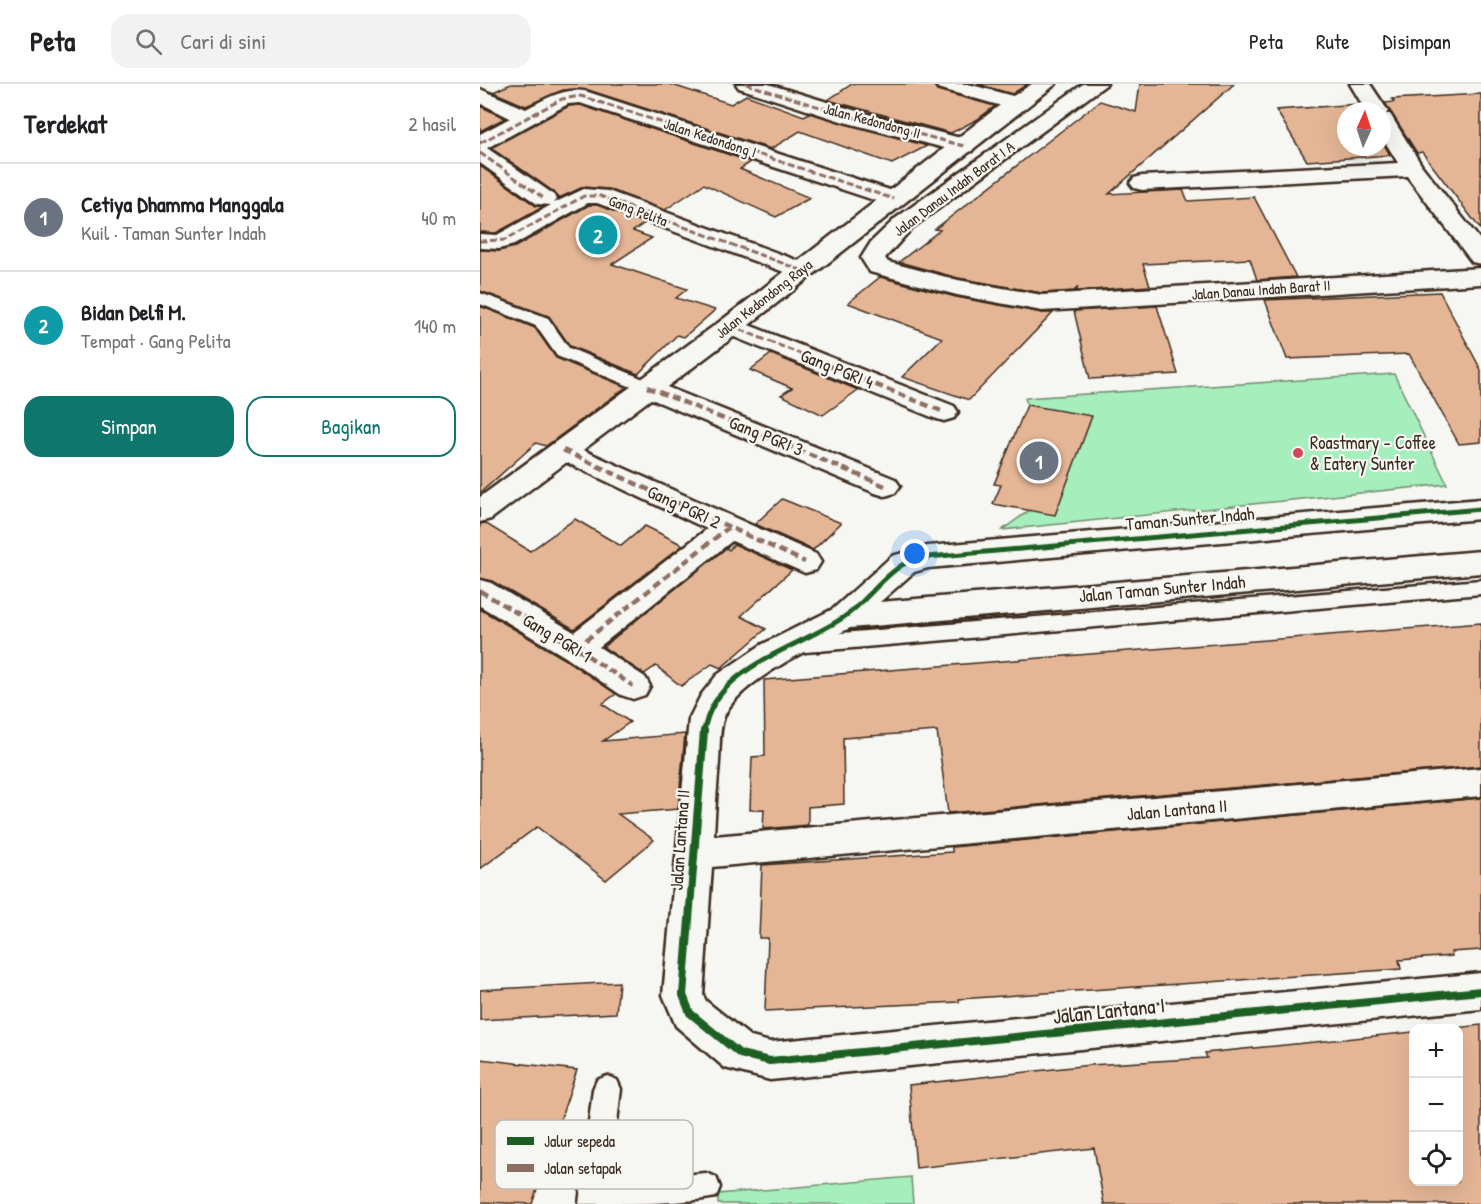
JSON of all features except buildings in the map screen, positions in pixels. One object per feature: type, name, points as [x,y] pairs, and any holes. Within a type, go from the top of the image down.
[{"type":"street","name":"Jalan Kedondong II","points":[[746,84],[852,117],[964,146]]},
{"type":"street","points":[[945,84],[1016,104]]},
{"type":"street","name":"Jalan Kedondong Raya","points":[[480,512],[731,326],[1016,104],[1046,84]]},
{"type":"street","name":"Jalan Danau Indah Barat I A","points":[[1042,303],[907,275],[879,267],[873,258],[880,247],[904,223],[1097,84]]},
{"type":"street","points":[[1360,84],[1371,102]]},
{"type":"street","name":"Jalan Kedondong I","points":[[480,143],[562,99],[581,96],[894,199]]},
{"type":"street","points":[[483,99],[527,118]]},
{"type":"street","points":[[1391,134],[1413,169],[1481,257]]},
{"type":"street","points":[[480,153],[545,199]]},
{"type":"street","points":[[1142,183],[1413,169]]},
{"type":"street","name":"Gang Pelita","points":[[480,242],[499,242],[584,196],[600,196],[801,270]]},
{"type":"street","name":"Jalan Danau Indah Barat II","points":[[1042,303],[1481,276]]},
{"type":"street","name":"Gang PGRI 4","points":[[731,326],[944,412]]},
{"type":"street","name":"Gang PGRI 3","points":[[647,387],[885,486]]},
{"type":"street","name":"Gang PGRI 2","points":[[563,450],[805,562]]},
{"type":"street","points":[[979,553],[980,537],[983,535],[1481,490]]},
{"type":"street","name":"Taman Sunter Indah","points":[[903,564],[928,557],[1481,509]]},
{"type":"street","points":[[576,648],[728,528]]},
{"type":"street","name":"Jalan Taman Sunter Indah","points":[[844,617],[1063,609],[1342,586],[1481,562]]},
{"type":"street","name":"Jalan Taman Sunter Indah","points":[[792,645],[844,617],[903,564]]},
{"type":"street","name":"Gang PGRI 1","points":[[480,591],[576,648],[633,686]]},
{"type":"street","name":"Jalan Lantana II","points":[[740,1054],[690,1013],[683,995],[706,718],[713,704],[729,684],[773,654],[792,645]]},
{"type":"street","name":"Jalan Lantana II","points":[[694,853],[1481,783]]},
{"type":"street","name":"Jalan Lantana I","points":[[740,1054],[770,1061],[1481,991]]},
{"type":"lane","points":[[480,298],[542,322],[564,352],[647,387]]},
{"type":"lane","points":[[1342,586],[1481,587]]},
{"type":"lane","points":[[792,645],[1063,609]]},
{"type":"lane","points":[[603,1120],[607,1089]]},
{"type":"lane","points":[[693,1189],[706,1187]]},
{"type":"lane","points":[[594,1200],[689,1189]]},
{"type":"green space","points":[[1394,374],[1447,484],[1002,530],[1052,494],[1025,398]]},
{"type":"green space","points":[[911,1177],[913,1204],[718,1204],[718,1194]]},
{"type":"marked path","points":[[746,84],[852,117],[964,146]]},
{"type":"marked path","points":[[480,143],[562,99],[581,96],[894,199]]},
{"type":"marked path","points":[[480,153],[545,199]]},
{"type":"marked path","points":[[480,241],[505,240],[584,196],[600,196],[801,270]]},
{"type":"marked path","points":[[731,326],[944,412]]},
{"type":"marked path","points":[[647,387],[885,486]]},
{"type":"marked path","points":[[563,450],[805,562]]},
{"type":"marked path","points":[[576,648],[728,528]]},
{"type":"marked path","points":[[480,591],[576,648],[633,686]]},
{"type":"cycle path","points":[[1481,509],[928,557],[903,564],[844,617],[773,654],[729,684],[713,704],[706,719],[702,748],[683,995],[690,1013],[740,1054],[770,1061],[1481,991]]},
{"type":"place","name":"Bidan Delfi M.","points":[[598,235]]},
{"type":"place","name":"Roastmary - Coffee & Eatery Sunter","points":[[1298,453]]},
{"type":"place","name":"Cetiya Dhamma Manggala","points":[[1039,461]]}]
